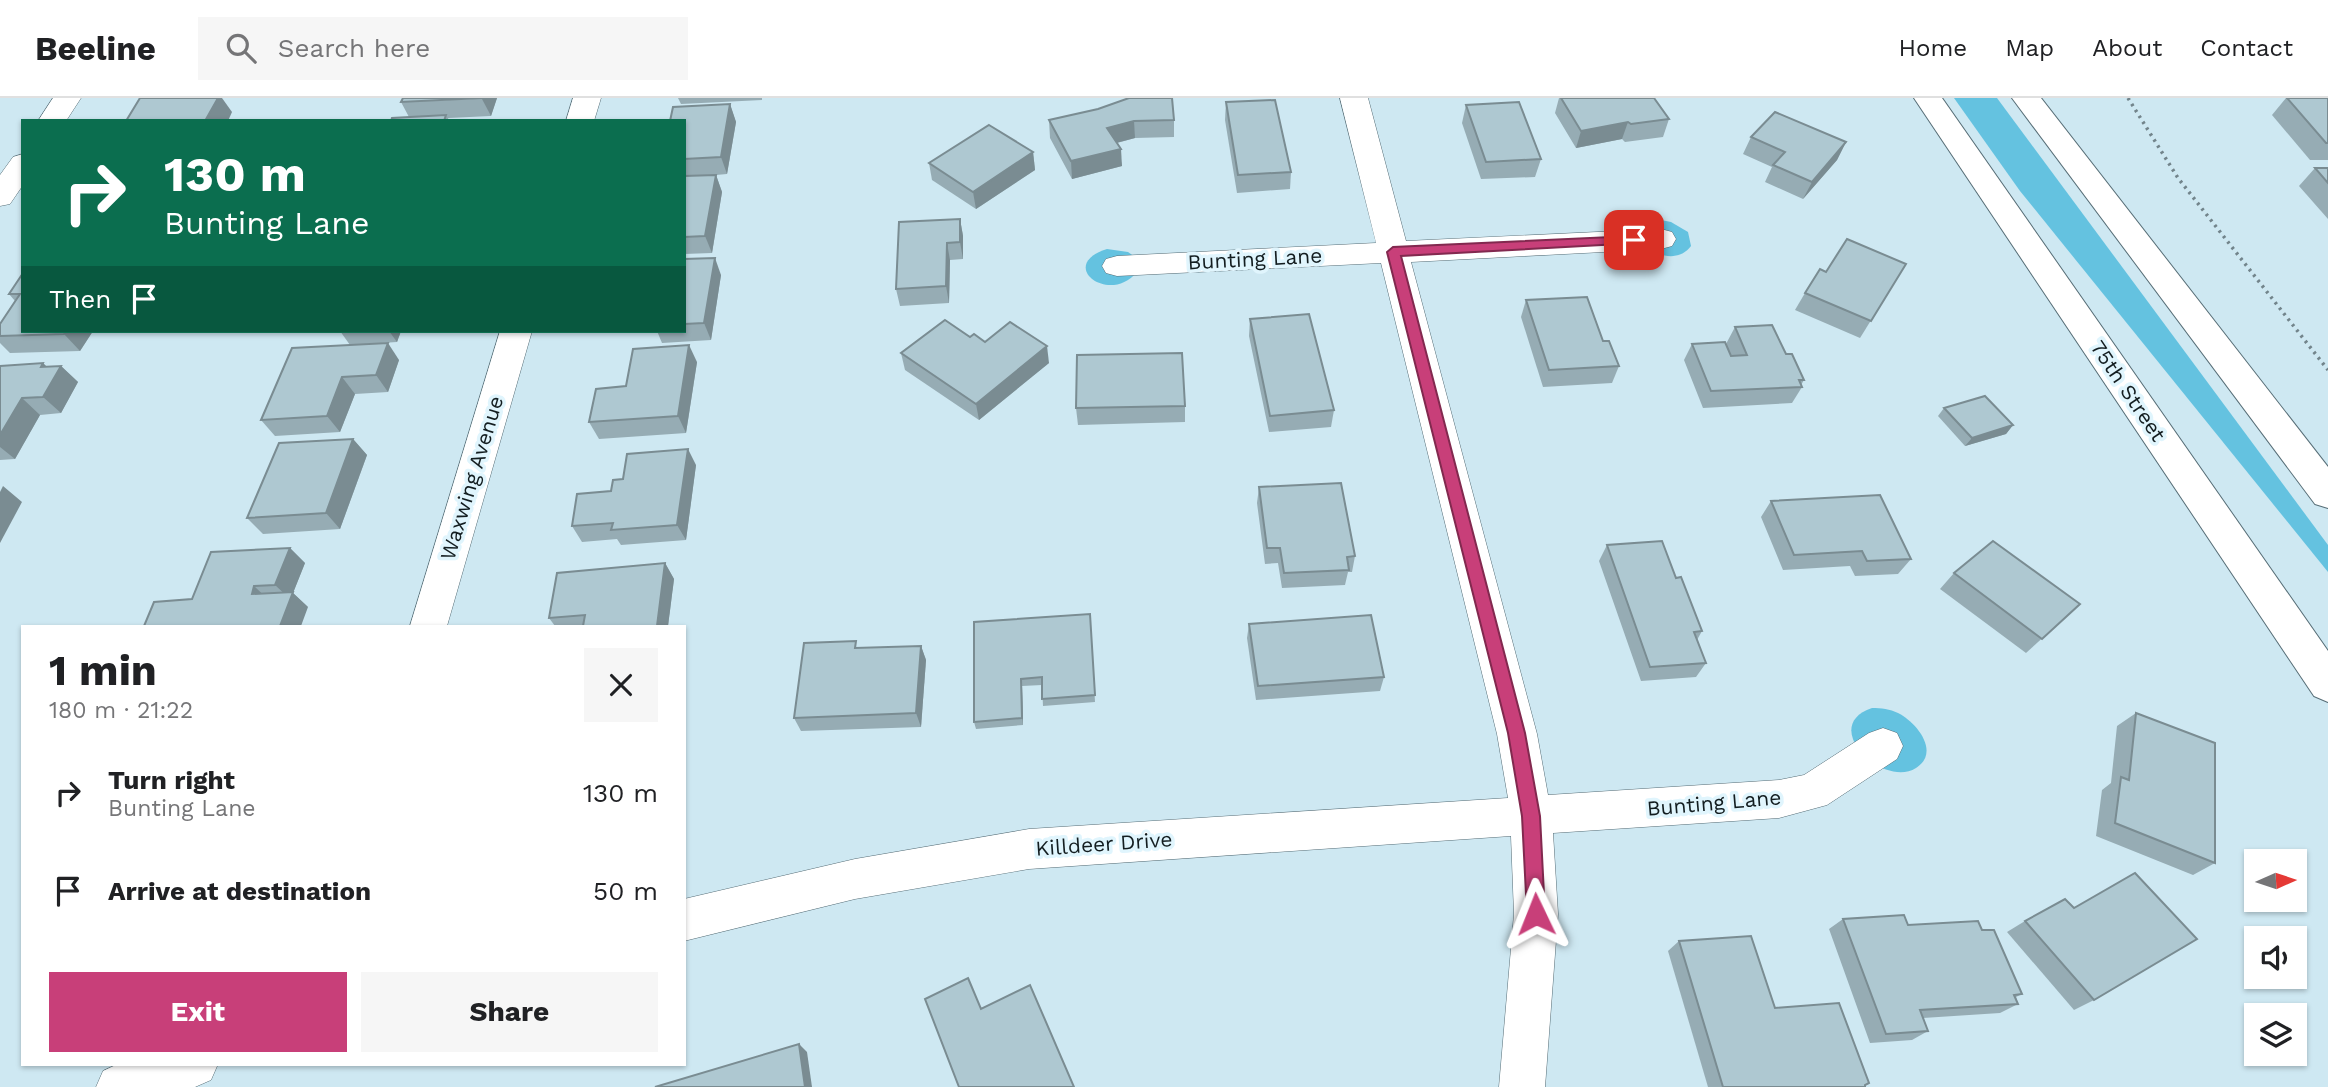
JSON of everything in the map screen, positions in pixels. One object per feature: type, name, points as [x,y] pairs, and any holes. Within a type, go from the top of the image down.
[{"type":"main road","name":"75th Street","points":[[1928,98],[2328,684]]},
{"type":"main road","points":[[2026,98],[2328,494]]},
{"type":"street","points":[[53,119],[67,98]]},
{"type":"street","points":[[581,119],[587,98]]},
{"type":"street","points":[[1354,98],[1517,733],[1531,816],[1536,914],[1522,1087]]},
{"type":"street","points":[[0,197],[21,166]]},
{"type":"street","name":"Bunting Lane","points":[[1117,266],[1661,239]]},
{"type":"street","name":"Waxwing Avenue","points":[[428,625],[515,333]]},
{"type":"street","name":"Bunting Lane","points":[[1531,816],[1779,799],[1813,792],[1883,746]]},
{"type":"street","name":"Killdeer Drive","points":[[686,919],[746,903],[967,857],[1029,849],[1531,816]]},
{"type":"street","points":[[119,1087],[188,1066]]},
{"type":"path","points":[[2129,98],[2178,178],[2328,370]]},
{"type":"shaded area","points":[[1954,98],[1997,98],[2328,545],[2328,572],[2020,191]]},
{"type":"shaded area","points":[[1650,221],[1671,222],[1688,232],[1691,246],[1680,255],[1667,256],[1653,252],[1641,244],[1638,230]]},
{"type":"shaded area","points":[[1107,249],[1128,252],[1135,257],[1137,272],[1126,281],[1113,285],[1092,279],[1086,264],[1092,256]]},
{"type":"shaded area","points":[[1872,708],[1898,713],[1918,730],[1926,746],[1926,754],[1916,768],[1902,772],[1888,770],[1861,753],[1853,740],[1851,728],[1857,717]]},
{"type":"building","points":[[140,98],[218,98],[206,119],[127,119]]},
{"type":"building","points":[[403,98],[482,98],[401,102]]},
{"type":"building","points":[[1129,98],[1172,98],[1174,120],[1134,121],[1107,128],[1121,149],[1071,161],[1049,120],[1098,109]]},
{"type":"building","points":[[1561,98],[1654,98],[1669,119],[1631,124],[1628,122],[1581,131]]},
{"type":"building","points":[[2287,98],[2328,98],[2328,143],[2326,143]]},
{"type":"building","points":[[1275,100],[1291,172],[1238,175],[1226,102]]},
{"type":"building","points":[[1519,102],[1541,159],[1486,162],[1466,105]]},
{"type":"building","points":[[730,104],[721,157],[686,159],[686,119],[670,119],[673,107]]},
{"type":"building","points":[[1775,112],[1846,142],[1812,182],[1773,165],[1785,152],[1751,137]]},
{"type":"building","points":[[446,115],[445,119],[392,118]]},
{"type":"building","points":[[989,125],[1033,152],[973,192],[929,163]]},
{"type":"building","points":[[2315,168],[2328,168],[2328,183]]},
{"type":"building","points":[[716,175],[705,236],[686,237],[686,176]]},
{"type":"building","points":[[960,219],[960,242],[947,243],[946,286],[896,289],[899,222]]},
{"type":"building","points":[[1847,239],[1906,264],[1871,321],[1805,293],[1820,269],[1826,272]]},
{"type":"building","points":[[715,258],[704,323],[686,324],[686,259]]},
{"type":"building","points":[[21,276],[21,333],[64,334],[0,336],[0,324],[20,294],[9,294]]},
{"type":"building","points":[[1587,297],[1603,341],[1609,341],[1619,366],[1549,370],[1526,300]]},
{"type":"building","points":[[1309,314],[1334,410],[1270,416],[1250,319]]},
{"type":"building","points":[[945,320],[970,337],[974,334],[985,342],[1010,322],[1047,346],[976,404],[901,353]]},
{"type":"building","points":[[1772,325],[1786,354],[1792,354],[1804,380],[1799,380],[1802,387],[1711,391],[1692,344],[1725,342],[1731,356],[1747,355],[1735,327]]},
{"type":"building","points":[[388,343],[376,375],[342,377],[327,416],[261,420],[292,348]]},
{"type":"building","points":[[689,345],[678,416],[589,422],[596,389],[626,386],[633,349]]},
{"type":"building","points":[[1182,353],[1185,406],[1076,408],[1077,355]]},
{"type":"building","points":[[43,363],[41,367],[61,366],[43,397],[22,398],[0,435],[0,366]]},
{"type":"building","points":[[1985,396],[2013,425],[1972,438],[1944,408]]},
{"type":"building","points":[[353,439],[326,513],[247,518],[279,443]]},
{"type":"building","points":[[688,449],[677,525],[611,530],[613,523],[572,526],[577,494],[611,491],[613,480],[623,479],[627,454]]},
{"type":"building","points":[[1341,483],[1355,556],[1347,557],[1349,570],[1284,573],[1280,548],[1267,548],[1259,487]]},
{"type":"building","points":[[1880,495],[1911,559],[1867,561],[1862,551],[1794,555],[1771,501]]},
{"type":"building","points":[[1662,541],[1676,578],[1681,577],[1702,631],[1694,632],[1706,663],[1650,667],[1607,545]]},
{"type":"building","points":[[1993,541],[2080,604],[2042,639],[1954,573]]},
{"type":"building","points":[[290,548],[275,585],[254,586],[252,594],[293,592],[280,625],[144,625],[154,602],[192,599],[211,552]]},
{"type":"building","points":[[665,563],[657,625],[583,625],[585,615],[549,618],[557,573]]},
{"type":"building","points":[[1090,614],[1095,695],[1042,699],[1042,677],[1021,679],[1022,718],[974,722],[974,622]]},
{"type":"building","points":[[1371,615],[1384,677],[1258,686],[1249,624]]},
{"type":"building","points":[[856,641],[855,648],[921,646],[916,713],[794,718],[804,643]]},
{"type":"building","points":[[2136,713],[2215,743],[2215,863],[2115,823],[2121,777],[2129,780]]},
{"type":"building","points":[[2135,873],[2197,939],[2094,1000],[2025,921],[2065,899],[2074,908]]},
{"type":"building","points":[[1904,915],[1908,925],[1978,921],[1982,930],[1994,930],[2022,994],[2014,995],[2018,1004],[1920,1010],[1928,1031],[1886,1034],[1843,919]]},
{"type":"building","points":[[1751,936],[1775,1008],[1839,1003],[1869,1083],[1865,1087],[1723,1087],[1679,941]]},
{"type":"building","points":[[968,978],[981,1009],[1030,985],[1074,1087],[959,1087],[925,999]]},
{"type":"building","points":[[799,1044],[805,1087],[655,1087]]},
{"type":"route","points":[[1536,914],[1531,816],[1517,733],[1393,252],[1634,240]]}]
